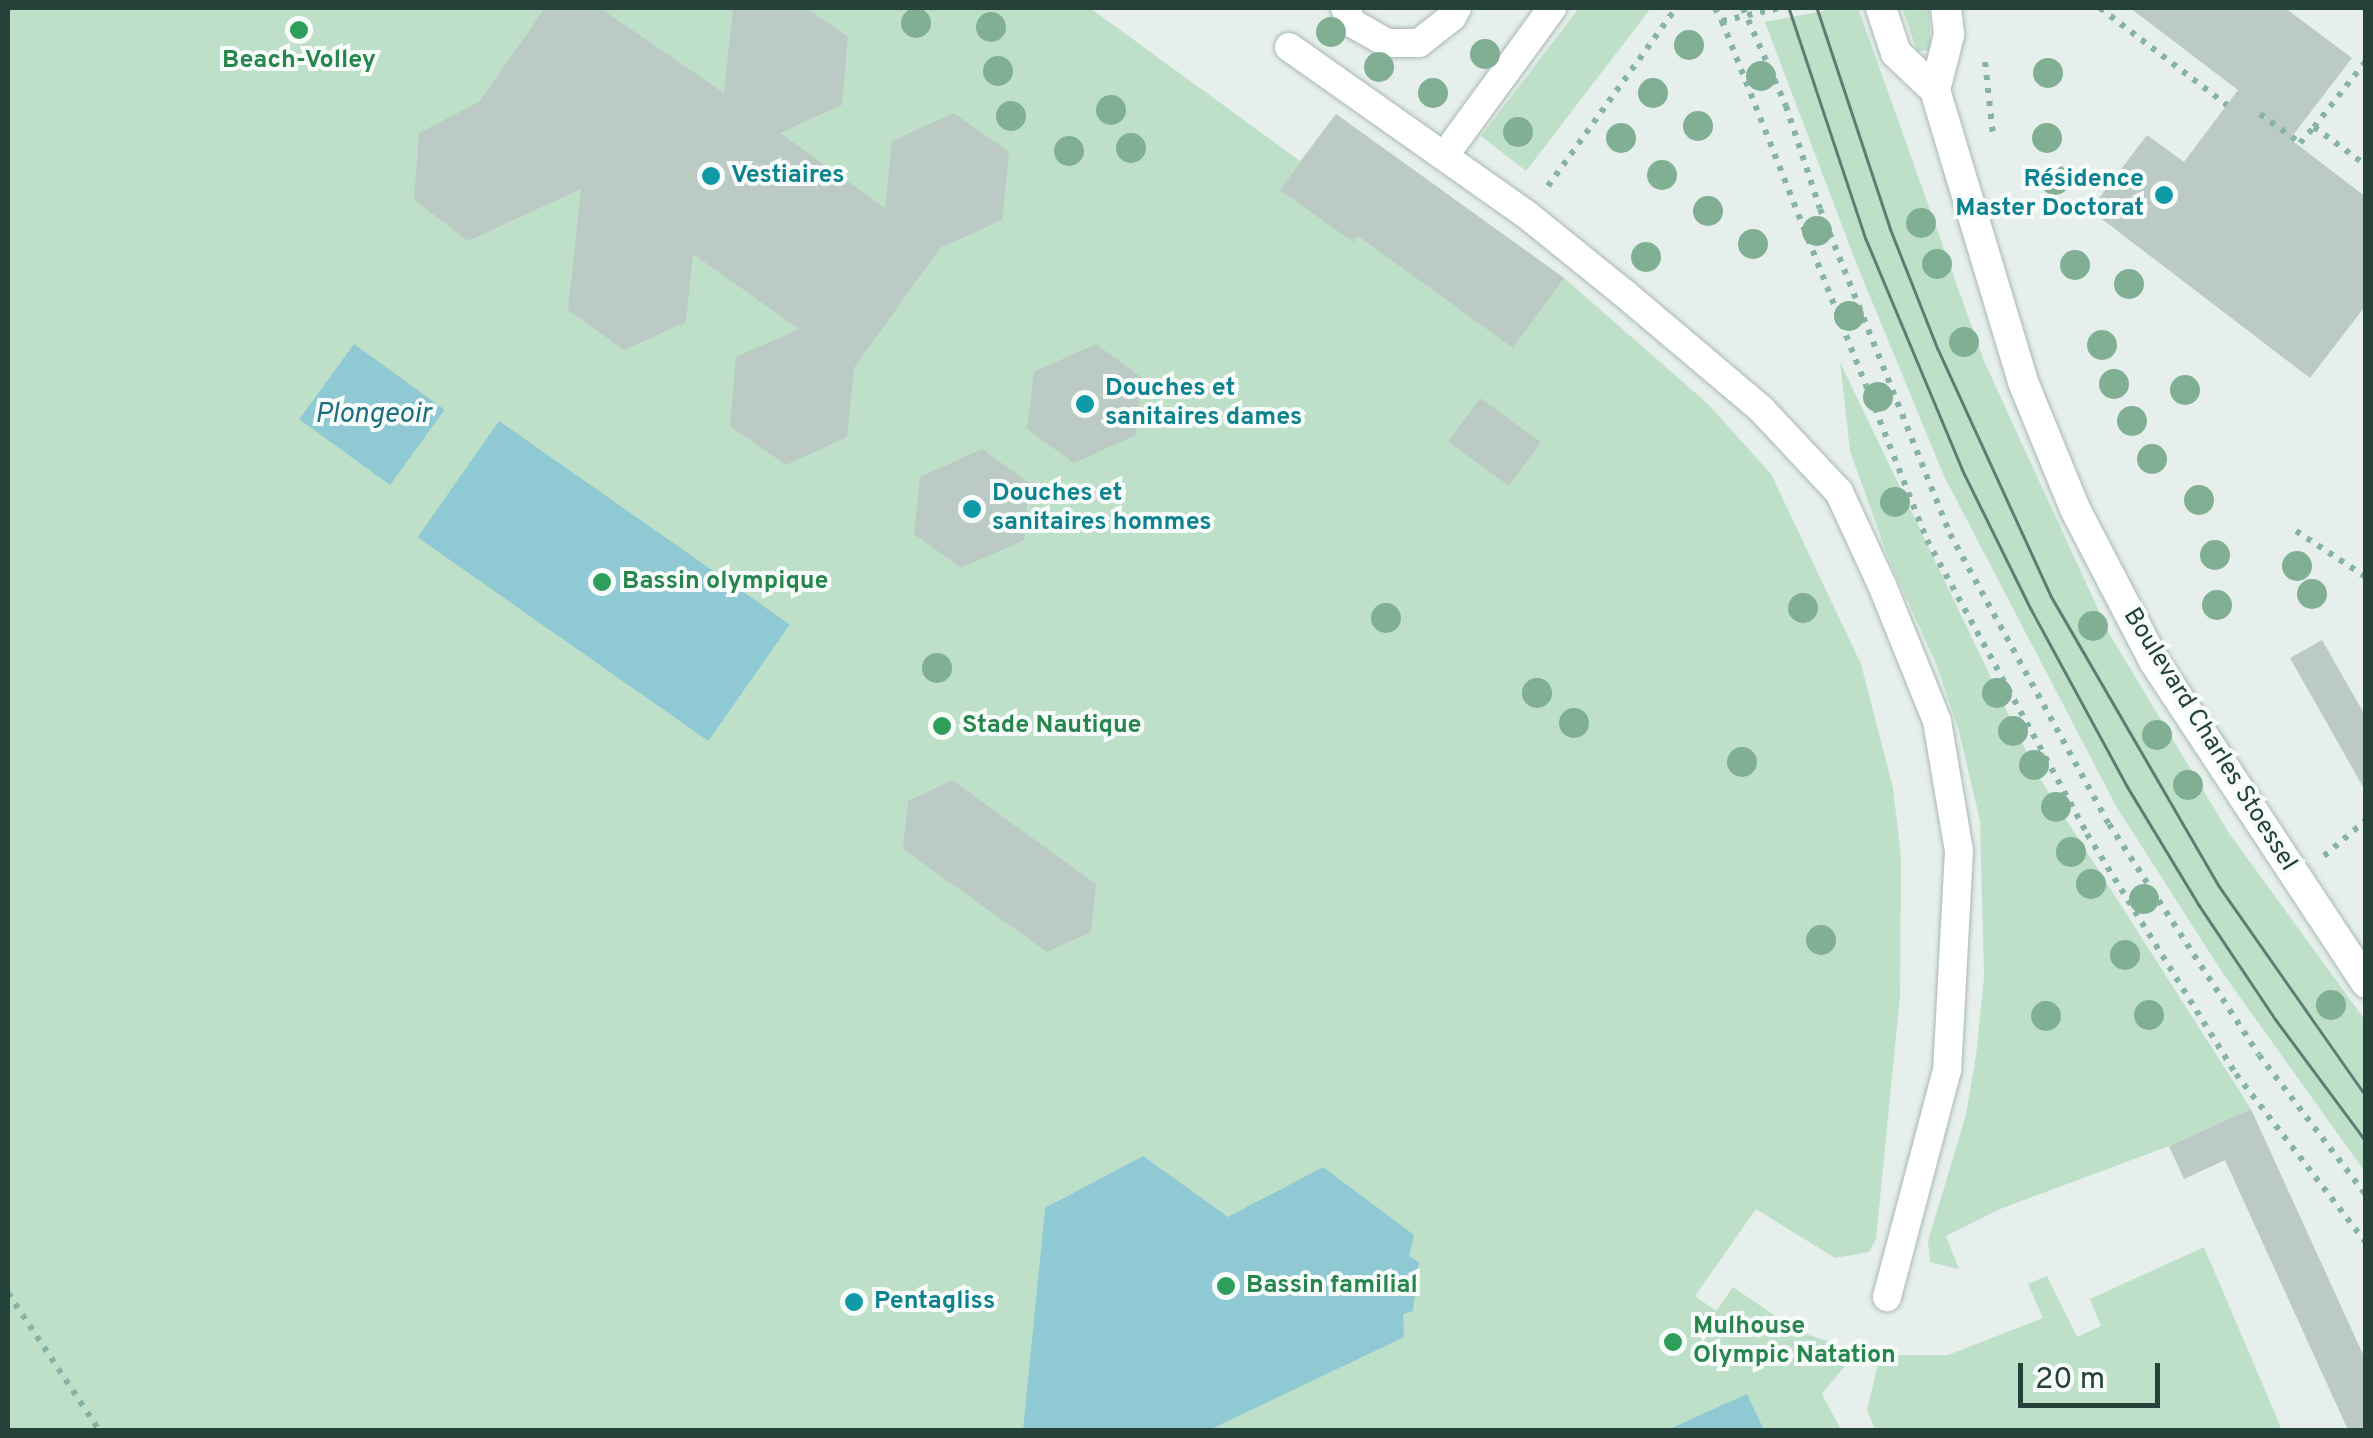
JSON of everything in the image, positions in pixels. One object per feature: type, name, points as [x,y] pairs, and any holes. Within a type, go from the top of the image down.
[{"type":"main road","name":"Boulevard Charles Stoessel","points":[[1881,8],[1896,52],[1935,90],[2023,382],[2075,509],[2154,661],[2366,983]]},
{"type":"main road","points":[[1935,90],[1949,34],[1946,8]]},
{"type":"lane","points":[[1345,8],[1352,23],[1387,44],[1419,44],[1452,17],[1457,8]]},
{"type":"lane","points":[[1445,156],[1552,8]]},
{"type":"lane","points":[[1289,47],[1527,215],[1761,408],[1838,492],[1937,721],[1958,851],[1947,1070],[1887,1297]]},
{"type":"path","points":[[1527,215],[1676,8]]},
{"type":"path","points":[[1716,8],[1927,540],[2088,834],[2236,1074],[2366,1243]]},
{"type":"path","points":[[1722,21],[1745,11],[1780,8]]},
{"type":"path","points":[[2100,8],[2227,105]]},
{"type":"path","points":[[1745,11],[1950,534],[2109,824],[2259,1055],[2366,1195]]},
{"type":"path","points":[[1986,45],[1995,144]]},
{"type":"path","points":[[2260,114],[2300,143],[2366,62]]},
{"type":"path","points":[[2314,127],[2366,165]]},
{"type":"path","points":[[2296,531],[2366,578]]},
{"type":"path","points":[[2319,860],[2366,820]]},
{"type":"path","points":[[8,1293],[99,1430]]},
{"type":"green space","name":"Stade Nautique","points":[[8,8],[1090,8],[1300,161],[1336,114],[1564,278],[1708,404],[1771,474],[1861,664],[1893,788],[1901,856],[1900,997],[1876,1239],[1869,1252],[1835,1258],[1756,1209],[1695,1296],[1716,1311],[1733,1287],[1797,1331],[1857,1351],[1822,1394],[1841,1430],[8,1430]]},
{"type":"green space","points":[[1579,8],[1651,8],[1526,171],[1481,136]]},
{"type":"green space","points":[[1858,8],[1984,361],[2110,635],[2229,833],[2365,1020],[2365,1172],[2222,972],[2116,806],[1944,476],[1855,260],[1765,22]]},
{"type":"green space","points":[[1902,8],[1929,8],[1931,50],[1917,51]]},
{"type":"green space","points":[[1840,362],[2037,774],[2251,1109],[2169,1146],[2000,1209],[1946,1236],[1959,1269],[1930,1262],[1928,1241],[1966,1115],[1976,1056],[1984,977],[1980,821],[1959,731],[1937,666],[1888,557],[1850,451]]},
{"type":"green space","points":[[2204,1247],[2282,1430],[1875,1430],[1867,1410],[1880,1355],[1948,1355],[2043,1318],[2028,1284],[2047,1276],[2077,1337],[2101,1326],[2090,1299]]},
{"type":"water","name":"Plongeoir","points":[[354,344],[445,410],[390,485],[299,419]]},
{"type":"water","name":"Bassin olympique","points":[[499,421],[790,625],[708,741],[418,537]]},
{"type":"water","name":"Bassin familial","points":[[1143,1156],[1228,1217],[1323,1167],[1414,1235],[1409,1256],[1419,1262],[1413,1311],[1403,1314],[1404,1337],[1209,1430],[1023,1430],[1045,1208]]},
{"type":"water","points":[[1747,1394],[1764,1430],[1667,1430]]},
{"type":"building","points":[[545,8],[600,8],[724,93],[733,8],[807,8],[848,37],[842,105],[780,133],[885,208],[892,141],[954,113],[1009,152],[1002,220],[940,248],[854,368],[847,437],[786,465],[730,426],[736,357],[799,329],[693,254],[686,322],[624,350],[568,310],[581,189],[468,241],[414,200],[419,133],[479,102]]},
{"type":"building","name":"Résidence Master Doctorat","points":[[2130,8],[2285,8],[2352,58],[2290,139],[2366,197],[2366,305],[2310,378],[2090,210],[2147,135],[2184,162],[2238,90]]},
{"type":"building","points":[[1336,114],[1564,278],[1513,348],[1358,236],[1353,242],[1280,190]]},
{"type":"building","name":"Douches et sanitaires dames","points":[[1096,344],[1142,378],[1136,435],[1074,463],[1027,429],[1034,372]]},
{"type":"building","points":[[1480,398],[1541,442],[1509,486],[1448,442]]},
{"type":"building","name":"Douches et sanitaires hommes","points":[[982,449],[1029,483],[1024,540],[961,568],[914,534],[920,477]]},
{"type":"building","points":[[2322,640],[2366,717],[2366,792],[2290,658]]},
{"type":"building","points":[[952,780],[1096,884],[1091,932],[1047,952],[903,849],[908,801]]},
{"type":"building","points":[[2251,1109],[2366,1361],[2366,1430],[2348,1430],[2225,1160],[2184,1179],[2169,1146]]},
{"type":"tram line","points":[[1789,8],[1866,239],[1962,469],[2031,609],[2127,786],[2199,905],[2276,1020],[2366,1141]]},
{"type":"tram line","points":[[1817,8],[1890,228],[1938,349],[2051,596],[2219,886],[2366,1096]]},
{"type":"place","name":"Beach-Volley","points":[[299,30]]},
{"type":"place","name":"Vestiaires","points":[[711,176]]},
{"type":"place","name":"Résidence Master Doctorat","points":[[2164,195]]},
{"type":"place","name":"Douches et sanitaires dames","points":[[1085,404]]},
{"type":"place","name":"Douches et sanitaires hommes","points":[[972,509]]},
{"type":"place","name":"Bassin olympique","points":[[602,582]]},
{"type":"place","name":"Stade Nautique","points":[[942,726]]},
{"type":"place","name":"Bassin familial","points":[[1226,1286]]},
{"type":"place","name":"Pentagliss","points":[[854,1302]]},
{"type":"place","name":"Mulhouse Olympic Natation","points":[[1673,1342]]}]
